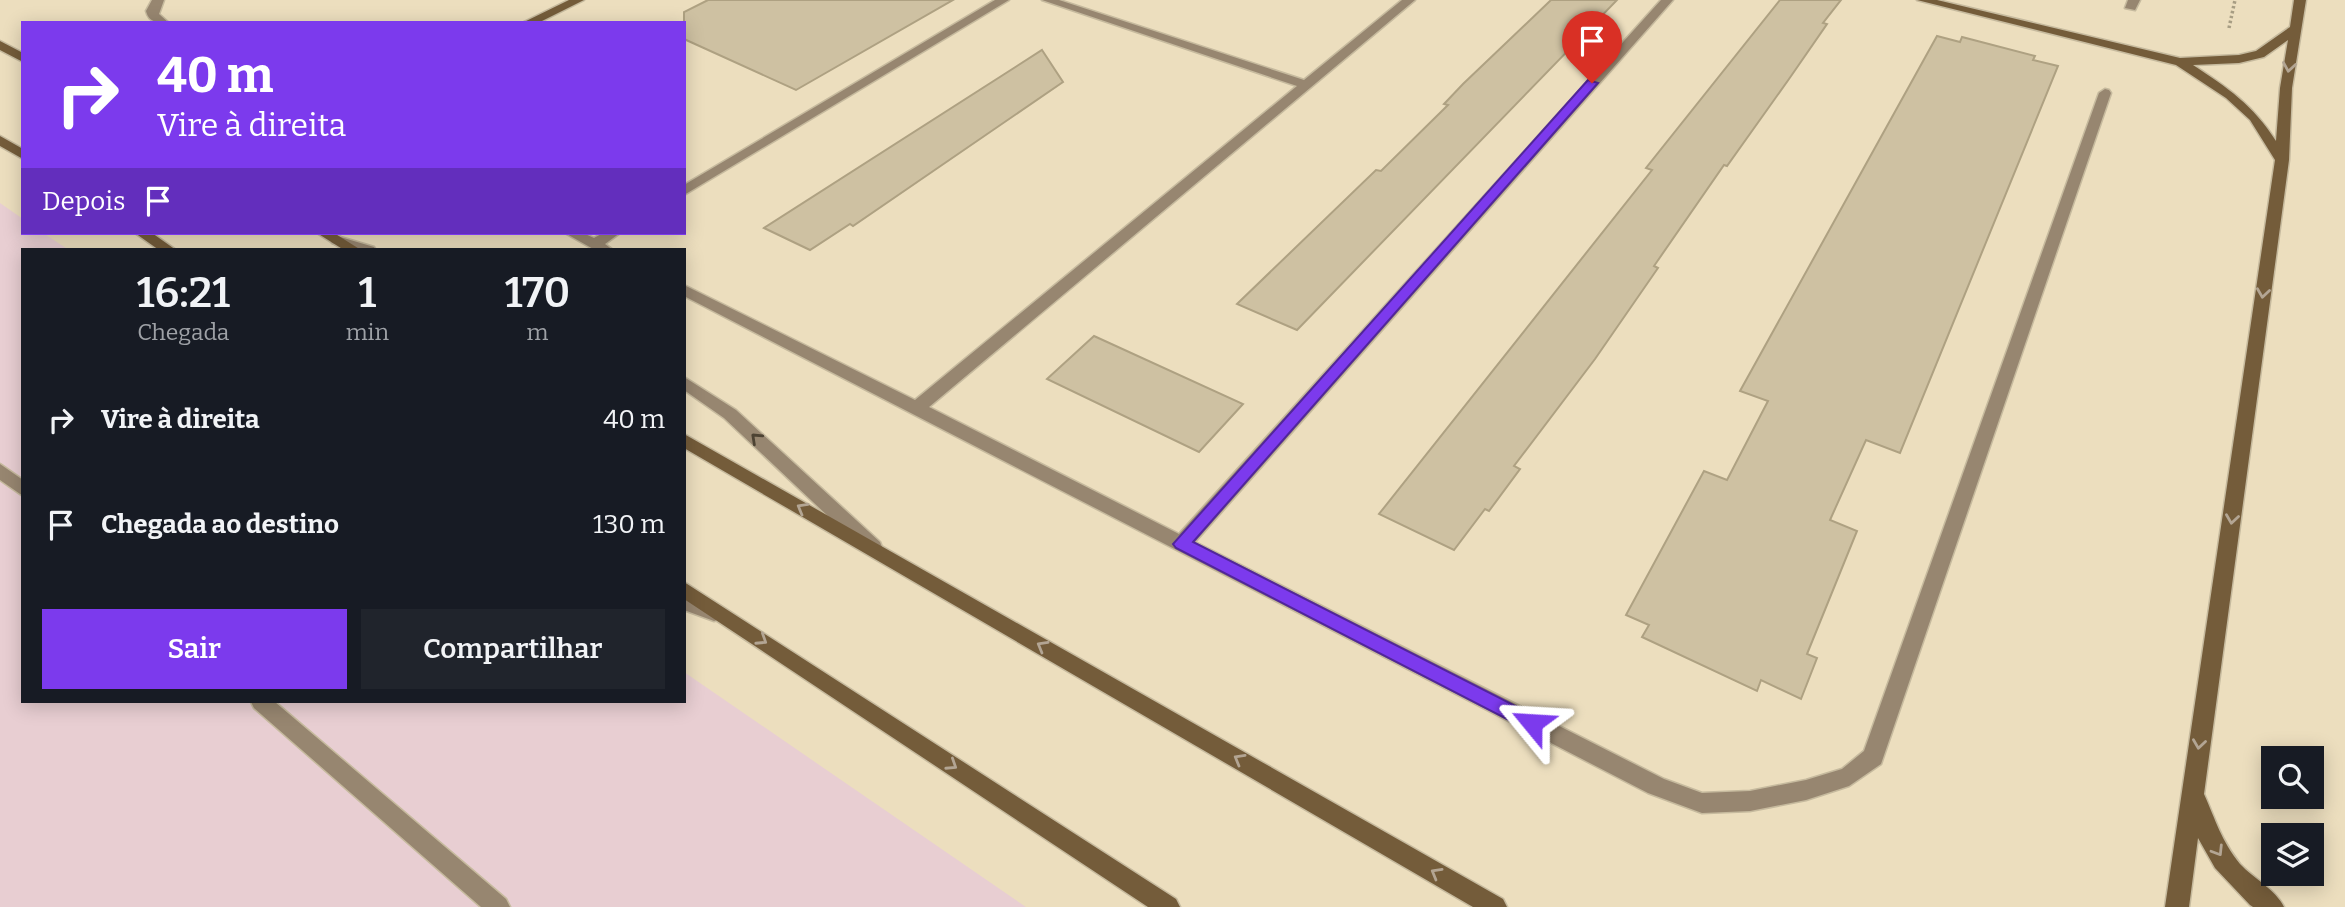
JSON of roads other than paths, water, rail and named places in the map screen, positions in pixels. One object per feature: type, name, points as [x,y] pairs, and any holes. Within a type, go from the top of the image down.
[{"type":"street","points":[[158,0],[152,11],[153,16],[160,21]]},
{"type":"street","points":[[532,21],[578,0]]},
{"type":"street","points":[[686,190],[1003,0]]},
{"type":"street","points":[[1048,0],[1306,85]]},
{"type":"street","points":[[918,408],[1409,0]]},
{"type":"street","points":[[1182,544],[1667,0]]},
{"type":"street","points":[[1923,0],[2180,62],[2238,59],[2260,54],[2295,28]]},
{"type":"street","points":[[2176,907],[2282,160],[2286,88],[2300,0]]},
{"type":"street","points":[[0,45],[21,57]]},
{"type":"street","points":[[2180,62],[2230,95],[2255,118],[2282,160]]},
{"type":"street","points":[[686,291],[1182,544],[1233,573],[1656,786],[1702,803],[1750,801],[1806,790],[1849,776],[1873,757],[2105,93]]},
{"type":"street","points":[[0,140],[21,154]]},
{"type":"street","points":[[145,235],[166,248]]},
{"type":"street","points":[[576,235],[600,247]]},
{"type":"street","points":[[330,236],[351,248]]},
{"type":"street","points":[[330,236],[363,248]]},
{"type":"street","points":[[686,383],[730,414],[878,551]]},
{"type":"street","points":[[686,441],[1495,907]]},
{"type":"street","points":[[0,470],[21,488]]},
{"type":"street","points":[[686,590],[1168,907]]},
{"type":"street","points":[[686,602],[727,618]]},
{"type":"street","points":[[262,703],[498,907]]},
{"type":"street","points":[[2193,789],[2200,820],[2220,858],[2256,896],[2272,907]]}]
